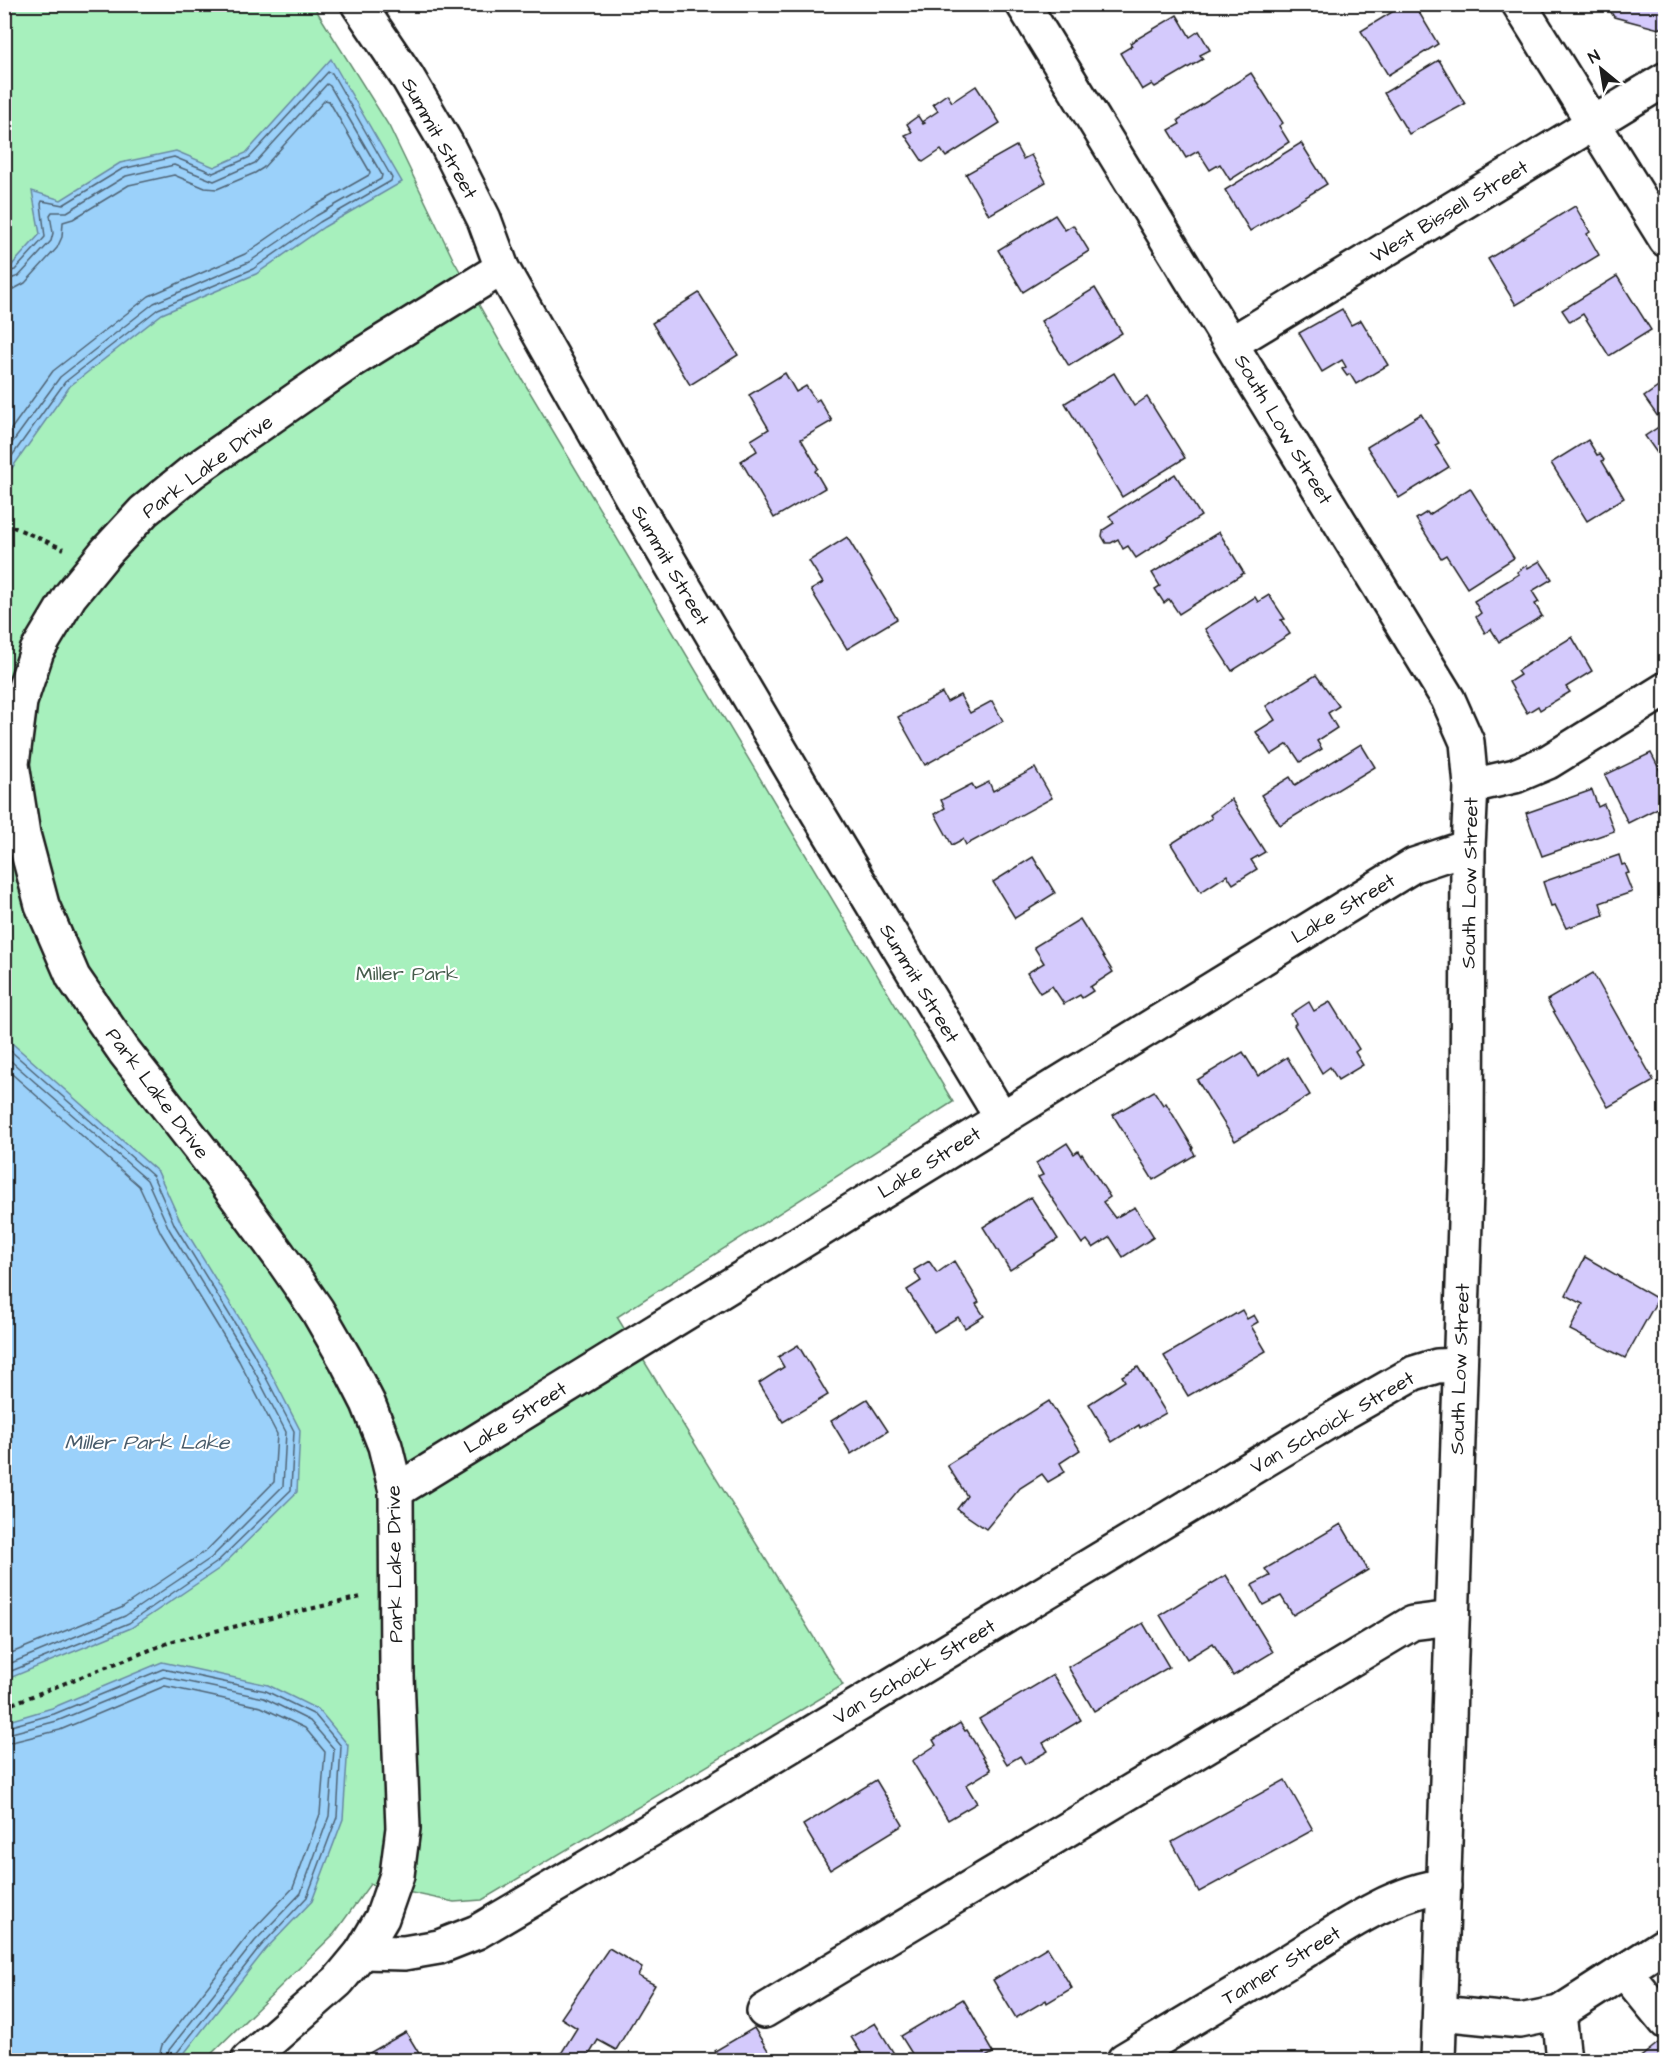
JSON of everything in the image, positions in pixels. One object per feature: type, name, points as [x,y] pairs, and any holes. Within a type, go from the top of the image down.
[{"type":"street","name":"Summit Street","points":[[358,4],[408,78],[447,143],[484,219],[502,268],[632,498],[805,792],[1001,1117]]},
{"type":"street","name":"South Low Street","points":[[1023,4],[1448,699],[1467,742],[1470,786],[1467,1160],[1438,2061]]},
{"type":"street","points":[[1519,4],[1665,240]]},
{"type":"street","name":"West Bissell Street","points":[[1232,343],[1665,79]]},
{"type":"street","name":"Park Lake Drive","points":[[249,2061],[338,1982],[362,1952],[382,1918],[397,1875],[403,1828],[397,1676],[396,1491],[385,1446],[368,1403],[317,1310],[222,1177],[124,1051],[73,977],[42,905],[23,834],[12,764],[20,702],[37,651],[70,596],[144,511],[192,472],[351,362],[502,268]]},
{"type":"street","points":[[1470,786],[1515,776],[1548,762],[1665,689]]},
{"type":"street","name":"Lake Street","points":[[396,1491],[1414,865],[1468,847]]},
{"type":"street","name":"Van Schoick Street","points":[[362,1952],[404,1953],[439,1947],[477,1932],[1334,1419],[1414,1373],[1437,1366],[1459,1365]]},
{"type":"street","points":[[764,2011],[1412,1623],[1452,1618]]},
{"type":"street","name":"Tanner Street","points":[[1124,2061],[1351,1923],[1409,1893],[1426,1887],[1444,1886]]},
{"type":"street","points":[[1440,2013],[1520,2021],[1559,2013],[1665,1944]]},
{"type":"street","points":[[1624,1971],[1665,2022]]},
{"type":"street","points":[[1559,2013],[1564,2061]]},
{"type":"path","points":[[4,523],[96,564]]},
{"type":"path","points":[[4,1707],[173,1641],[396,1589]]},
{"type":"green space","name":"Miller Park","points":[[5,5],[313,5],[389,126],[453,259],[500,342],[953,1102],[617,1317],[843,1685],[482,1900],[454,1902],[370,1884],[334,1934],[205,2060],[5,2060]]},
{"type":"water","points":[[331,59],[402,182],[324,227],[256,274],[162,314],[70,386],[5,478],[5,268],[11,266],[40,234],[32,191],[61,200],[120,163],[176,151],[214,167],[246,153]]},
{"type":"water","name":"Miller Park Lake","points":[[5,1037],[158,1172],[181,1223],[259,1350],[300,1430],[297,1492],[220,1568],[131,1628],[5,1680]]},
{"type":"water","points":[[162,1662],[268,1685],[319,1710],[348,1745],[343,1819],[312,1901],[265,1950],[179,2060],[5,2060],[5,1722],[52,1708]]},
{"type":"building","points":[[1405,4],[1414,4],[1438,44],[1388,75],[1361,31]]},
{"type":"building","points":[[1606,4],[1666,4],[1666,25],[1659,29],[1614,17]]},
{"type":"building","points":[[1177,15],[1190,37],[1199,31],[1210,50],[1200,55],[1203,59],[1155,87],[1152,84],[1142,90],[1120,53],[1132,46],[1130,43]]},
{"type":"building","points":[[1439,60],[1465,104],[1409,134],[1384,93]]},
{"type":"building","points":[[1251,73],[1283,123],[1279,126],[1289,142],[1230,180],[1220,164],[1210,170],[1198,151],[1186,158],[1169,130],[1180,124],[1178,120]]},
{"type":"building","points":[[976,86],[1000,123],[946,157],[941,150],[923,162],[905,135],[912,132],[907,124],[918,116],[923,124],[925,123],[923,121],[938,111],[933,104],[947,94],[952,102]]},
{"type":"building","points":[[1301,143],[1327,184],[1250,231],[1225,190]]},
{"type":"building","points":[[1016,146],[1023,159],[1031,155],[1046,182],[989,215],[966,174]]},
{"type":"building","points":[[1575,206],[1590,232],[1587,234],[1599,255],[1516,305],[1488,259]]},
{"type":"building","points":[[1055,215],[1065,230],[1073,225],[1089,251],[1023,292],[998,250]]},
{"type":"building","points":[[1617,276],[1651,330],[1609,356],[1583,314],[1570,322],[1562,310]]},
{"type":"building","points":[[1095,288],[1122,333],[1069,366],[1041,321]]},
{"type":"building","points":[[699,293],[738,355],[690,385],[652,323]]},
{"type":"building","points":[[1342,309],[1351,325],[1361,320],[1388,365],[1356,384],[1350,374],[1347,376],[1342,369],[1346,367],[1342,360],[1322,372],[1299,333]]},
{"type":"building","points":[[785,373],[796,392],[806,386],[816,401],[819,399],[832,421],[801,439],[818,468],[815,471],[825,488],[774,518],[741,461],[757,451],[751,440],[769,429],[749,395]]},
{"type":"building","points":[[1114,373],[1134,406],[1147,397],[1185,458],[1122,497],[1065,403]]},
{"type":"building","points":[[1666,379],[1666,448],[1657,453],[1645,436],[1663,424],[1644,397]]},
{"type":"building","points":[[1421,414],[1439,443],[1435,445],[1449,467],[1399,498],[1367,447]]},
{"type":"building","points":[[1588,440],[1597,455],[1600,454],[1604,460],[1602,461],[1624,498],[1587,521],[1551,463]]},
{"type":"building","points":[[1175,474],[1201,516],[1136,558],[1128,546],[1123,549],[1118,539],[1106,543],[1102,536],[1103,530],[1114,523],[1109,516]]},
{"type":"building","points":[[1470,488],[1514,558],[1467,588],[1446,555],[1441,558],[1416,519],[1427,512],[1429,515]]},
{"type":"building","points":[[1219,532],[1244,573],[1179,614],[1169,599],[1164,603],[1155,589],[1160,586],[1152,573]]},
{"type":"building","points":[[847,537],[897,619],[847,649],[811,590],[823,583],[809,561]]},
{"type":"building","points":[[1540,561],[1552,579],[1532,591],[1539,602],[1535,604],[1542,616],[1499,642],[1491,629],[1485,633],[1476,617],[1481,613],[1474,601],[1519,574],[1517,572],[1527,565],[1528,568]]},
{"type":"building","points":[[1269,595],[1285,619],[1281,620],[1290,634],[1232,671],[1205,629],[1255,597],[1258,602]]},
{"type":"building","points":[[1572,637],[1592,671],[1566,687],[1570,692],[1540,710],[1538,706],[1527,713],[1509,682],[1520,675],[1517,671]]},
{"type":"building","points":[[1316,675],[1339,706],[1328,713],[1337,728],[1317,741],[1322,749],[1300,762],[1288,744],[1271,755],[1256,732],[1275,720],[1266,706]]},
{"type":"building","points":[[942,693],[947,702],[960,695],[970,713],[992,701],[1003,721],[925,765],[898,717]]},
{"type":"building","points":[[1361,744],[1375,767],[1280,825],[1261,795],[1290,777],[1295,785]]},
{"type":"building","points":[[1651,753],[1666,782],[1666,804],[1628,823],[1605,775]]},
{"type":"building","points":[[1035,768],[1052,798],[966,845],[963,839],[952,845],[935,814],[945,808],[941,800],[972,784],[975,789],[989,782],[993,791]]},
{"type":"building","points":[[1592,790],[1598,807],[1604,804],[1614,831],[1542,856],[1526,813]]},
{"type":"building","points":[[1231,799],[1265,852],[1251,860],[1257,869],[1233,884],[1227,875],[1201,892],[1171,844],[1212,818],[1210,815]]},
{"type":"building","points":[[1619,855],[1622,865],[1625,864],[1629,873],[1625,874],[1632,892],[1600,903],[1604,915],[1566,928],[1555,905],[1551,906],[1543,882]]},
{"type":"building","points":[[1033,857],[1055,893],[1015,918],[993,882]]},
{"type":"building","points":[[1080,919],[1113,972],[1090,987],[1093,991],[1082,998],[1080,995],[1064,1004],[1052,986],[1040,993],[1027,973],[1044,963],[1034,947]]},
{"type":"building","points":[[1593,973],[1654,1081],[1608,1107],[1547,1000]]},
{"type":"building","points":[[1309,1002],[1314,1011],[1330,1002],[1359,1049],[1355,1052],[1363,1065],[1338,1080],[1330,1067],[1322,1073],[1294,1025],[1296,1023],[1291,1014]]},
{"type":"building","points":[[1243,1052],[1258,1076],[1287,1057],[1310,1095],[1235,1141],[1197,1080]]},
{"type":"building","points":[[1154,1091],[1163,1105],[1166,1103],[1195,1155],[1153,1180],[1113,1115]]},
{"type":"building","points":[[1067,1143],[1074,1154],[1078,1151],[1081,1156],[1082,1154],[1110,1197],[1103,1202],[1115,1218],[1135,1207],[1154,1237],[1123,1257],[1110,1237],[1093,1248],[1087,1240],[1082,1244],[1038,1177],[1043,1175],[1036,1163]]},
{"type":"building","points":[[1031,1197],[1058,1239],[1010,1270],[983,1227]]},
{"type":"building","points":[[1585,1257],[1658,1299],[1625,1358],[1570,1330],[1583,1304],[1566,1295]]},
{"type":"building","points":[[929,1261],[937,1273],[954,1261],[979,1302],[976,1304],[984,1316],[965,1328],[958,1317],[934,1332],[907,1290],[921,1281],[914,1270]]},
{"type":"building","points":[[1242,1310],[1247,1319],[1254,1315],[1258,1322],[1251,1326],[1266,1351],[1188,1396],[1164,1356]]},
{"type":"building","points":[[798,1345],[828,1395],[783,1422],[759,1383],[784,1367],[778,1357]]},
{"type":"building","points":[[1138,1367],[1166,1413],[1140,1428],[1139,1425],[1112,1442],[1089,1404],[1125,1381],[1122,1376]]},
{"type":"building","points":[[867,1399],[888,1431],[851,1454],[831,1421]]},
{"type":"building","points":[[1049,1401],[1080,1450],[1060,1463],[1065,1472],[1048,1482],[1042,1474],[1020,1488],[986,1529],[957,1509],[967,1496],[947,1465]]},
{"type":"building","points":[[1341,1524],[1368,1570],[1293,1615],[1281,1596],[1263,1605],[1252,1585],[1270,1576],[1265,1569]]},
{"type":"building","points":[[1226,1575],[1273,1652],[1233,1676],[1213,1643],[1187,1659],[1160,1615]]},
{"type":"building","points":[[1143,1623],[1169,1667],[1094,1711],[1068,1667]]},
{"type":"building","points":[[1053,1675],[1081,1720],[1043,1743],[1048,1751],[1025,1764],[1020,1756],[1007,1764],[979,1719]]},
{"type":"building","points":[[960,1723],[965,1731],[967,1730],[991,1770],[966,1785],[977,1803],[948,1820],[912,1761],[936,1745],[933,1740]]},
{"type":"building","points":[[876,1780],[903,1825],[830,1870],[803,1825]]},
{"type":"building","points":[[1285,1780],[1313,1830],[1199,1892],[1172,1842]]},
{"type":"building","points":[[1047,1947],[1072,1988],[1016,2018],[993,1980]]},
{"type":"building","points":[[609,1948],[642,1968],[638,1976],[655,1985],[616,2050],[598,2040],[586,2060],[557,2060],[577,2028],[561,2018]]},
{"type":"building","points":[[963,1999],[993,2053],[980,2060],[959,2060],[956,2056],[948,2060],[916,2060],[901,2036]]},
{"type":"building","points":[[875,2023],[898,2060],[857,2060],[864,2057],[851,2037]]},
{"type":"building","points":[[754,2028],[774,2060],[721,2060],[715,2051]]},
{"type":"building","points":[[406,2032],[423,2060],[370,2060],[366,2055]]},
{"type":"building","points":[[1658,2043],[1666,2053],[1666,2060],[1637,2060]]}]
